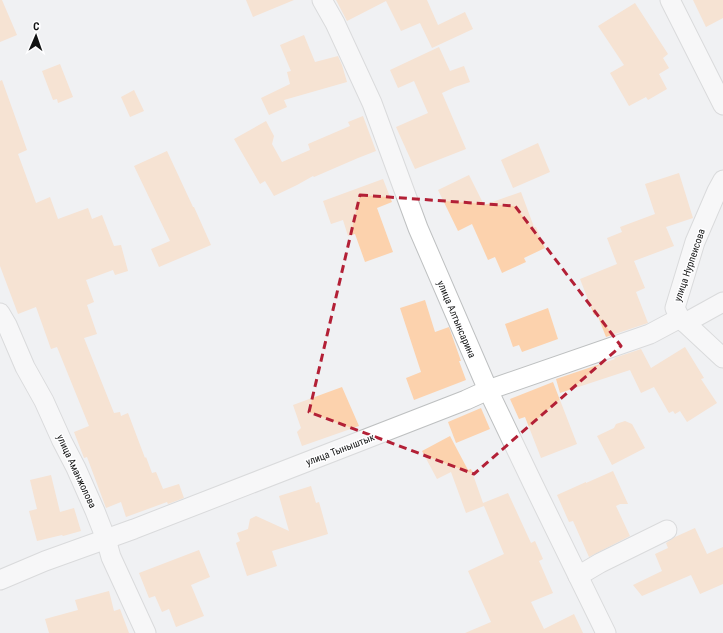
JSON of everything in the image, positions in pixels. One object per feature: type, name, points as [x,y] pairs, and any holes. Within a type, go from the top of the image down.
[{"type":"street","name":"улица Алтынсарина","points":[[322,0],[336,23],[372,103],[418,228],[488,390],[606,633]]},
{"type":"street","points":[[670,0],[719,82],[723,105]]},
{"type":"street","name":"улица Нурпеисова","points":[[683,321],[675,308],[695,242],[723,180]]},
{"type":"street","name":"улица Тыныштык","points":[[0,580],[459,403],[488,390],[650,334],[683,321],[723,302]]},
{"type":"street","name":"улица Аманжолова","points":[[0,313],[7,325],[25,368],[44,401],[76,468],[95,511],[111,557],[146,633]]},
{"type":"street","points":[[683,321],[723,358]]},
{"type":"street","points":[[578,576],[600,563],[667,530]]},
{"type":"highlighted area","points":[[360,195],[515,206],[621,346],[474,474],[309,412]]},
{"type":"building","points":[[0,0],[2,0],[17,35],[0,42]]},
{"type":"building","points":[[246,0],[294,0],[253,17]]},
{"type":"building","points":[[336,0],[427,0],[438,25],[465,12],[473,29],[432,48],[420,23],[401,31],[386,1],[347,21]]},
{"type":"building","points":[[693,0],[723,0],[723,18],[706,27]]},
{"type":"building","points":[[635,3],[668,54],[663,58],[669,68],[659,74],[667,89],[648,100],[646,97],[629,106],[610,73],[624,65],[598,26]]},
{"type":"building","points":[[304,35],[315,62],[338,56],[347,82],[284,100],[287,107],[269,115],[261,98],[290,84],[287,72],[291,71],[280,45]]},
{"type":"building","points":[[439,47],[450,71],[464,66],[470,82],[442,93],[466,149],[415,169],[396,127],[428,113],[414,81],[398,88],[390,70]]},
{"type":"building","points":[[60,64],[73,97],[58,103],[57,99],[53,100],[42,71]]},
{"type":"building","points":[[2,80],[27,150],[18,154],[36,203],[50,197],[58,219],[88,208],[92,219],[102,215],[114,246],[121,245],[128,271],[115,275],[113,270],[86,280],[94,302],[87,305],[97,334],[84,338],[114,413],[120,412],[121,416],[128,413],[152,473],[156,472],[163,489],[179,484],[184,498],[168,504],[167,502],[126,517],[121,502],[106,508],[87,457],[84,458],[74,432],[89,426],[57,347],[51,349],[36,307],[18,314],[0,266],[0,81]]},
{"type":"building","points":[[134,90],[144,111],[130,117],[121,97]]},
{"type":"building","points":[[363,116],[376,151],[314,177],[313,176],[274,196],[265,181],[260,184],[234,139],[266,121],[274,136],[272,144],[282,162],[310,150],[308,144],[350,126],[348,122]]},
{"type":"building","points":[[538,143],[550,172],[513,188],[501,160]]},
{"type":"building","points":[[167,151],[211,245],[159,267],[151,249],[170,241],[134,166]]},
{"type":"building","points":[[679,173],[693,218],[666,227],[674,246],[634,261],[645,288],[636,292],[648,323],[606,337],[597,314],[594,315],[580,279],[617,264],[607,238],[622,232],[620,227],[655,214],[645,184]]},
{"type":"building","points":[[469,175],[484,205],[521,192],[534,227],[536,227],[545,248],[524,258],[526,262],[502,273],[495,257],[488,260],[472,224],[458,231],[438,190]]},
{"type":"building","points":[[383,179],[392,202],[377,208],[393,252],[365,262],[355,234],[348,236],[343,220],[331,224],[323,201]]},
{"type":"building","points":[[425,300],[435,332],[449,327],[466,380],[414,400],[406,378],[421,372],[400,308]]},
{"type":"building","points":[[548,308],[558,339],[522,352],[519,345],[513,347],[505,324]]},
{"type":"building","points":[[685,347],[704,378],[701,379],[717,403],[687,422],[680,411],[675,414],[673,411],[669,413],[654,387],[641,393],[630,370],[560,393],[556,379],[641,349],[651,368]]},
{"type":"building","points":[[553,382],[577,444],[541,458],[525,417],[519,419],[510,399]]},
{"type":"building","points":[[342,387],[359,426],[302,446],[297,432],[301,428],[293,405]]},
{"type":"building","points":[[481,408],[490,429],[456,443],[448,422]]},
{"type":"building","points":[[625,421],[632,424],[645,448],[612,465],[597,436],[614,428],[616,424]]},
{"type":"building","points":[[450,436],[468,470],[471,469],[483,503],[508,493],[531,543],[535,541],[543,559],[539,561],[553,593],[531,602],[544,629],[574,614],[583,633],[465,633],[491,622],[468,571],[504,554],[484,506],[466,513],[451,472],[437,479],[422,451]]},
{"type":"building","points":[[613,471],[628,504],[620,504],[616,506],[630,536],[589,557],[573,521],[569,522],[557,495]]},
{"type":"building","points":[[51,475],[60,512],[74,508],[81,531],[37,541],[29,511],[37,509],[30,480]]},
{"type":"building","points":[[311,486],[316,503],[319,502],[328,534],[272,551],[277,566],[247,576],[236,543],[240,541],[237,533],[248,529],[250,519],[256,516],[289,531],[279,496]]},
{"type":"building","points":[[695,528],[707,554],[723,547],[723,584],[700,594],[691,575],[642,596],[633,585],[662,571],[655,554],[668,548],[666,543],[675,537]]},
{"type":"building","points":[[199,550],[210,577],[191,585],[204,616],[176,627],[169,609],[162,612],[155,596],[149,598],[139,573]]},
{"type":"building","points":[[109,591],[114,611],[120,609],[129,633],[49,633],[45,619],[78,610],[75,600]]}]
